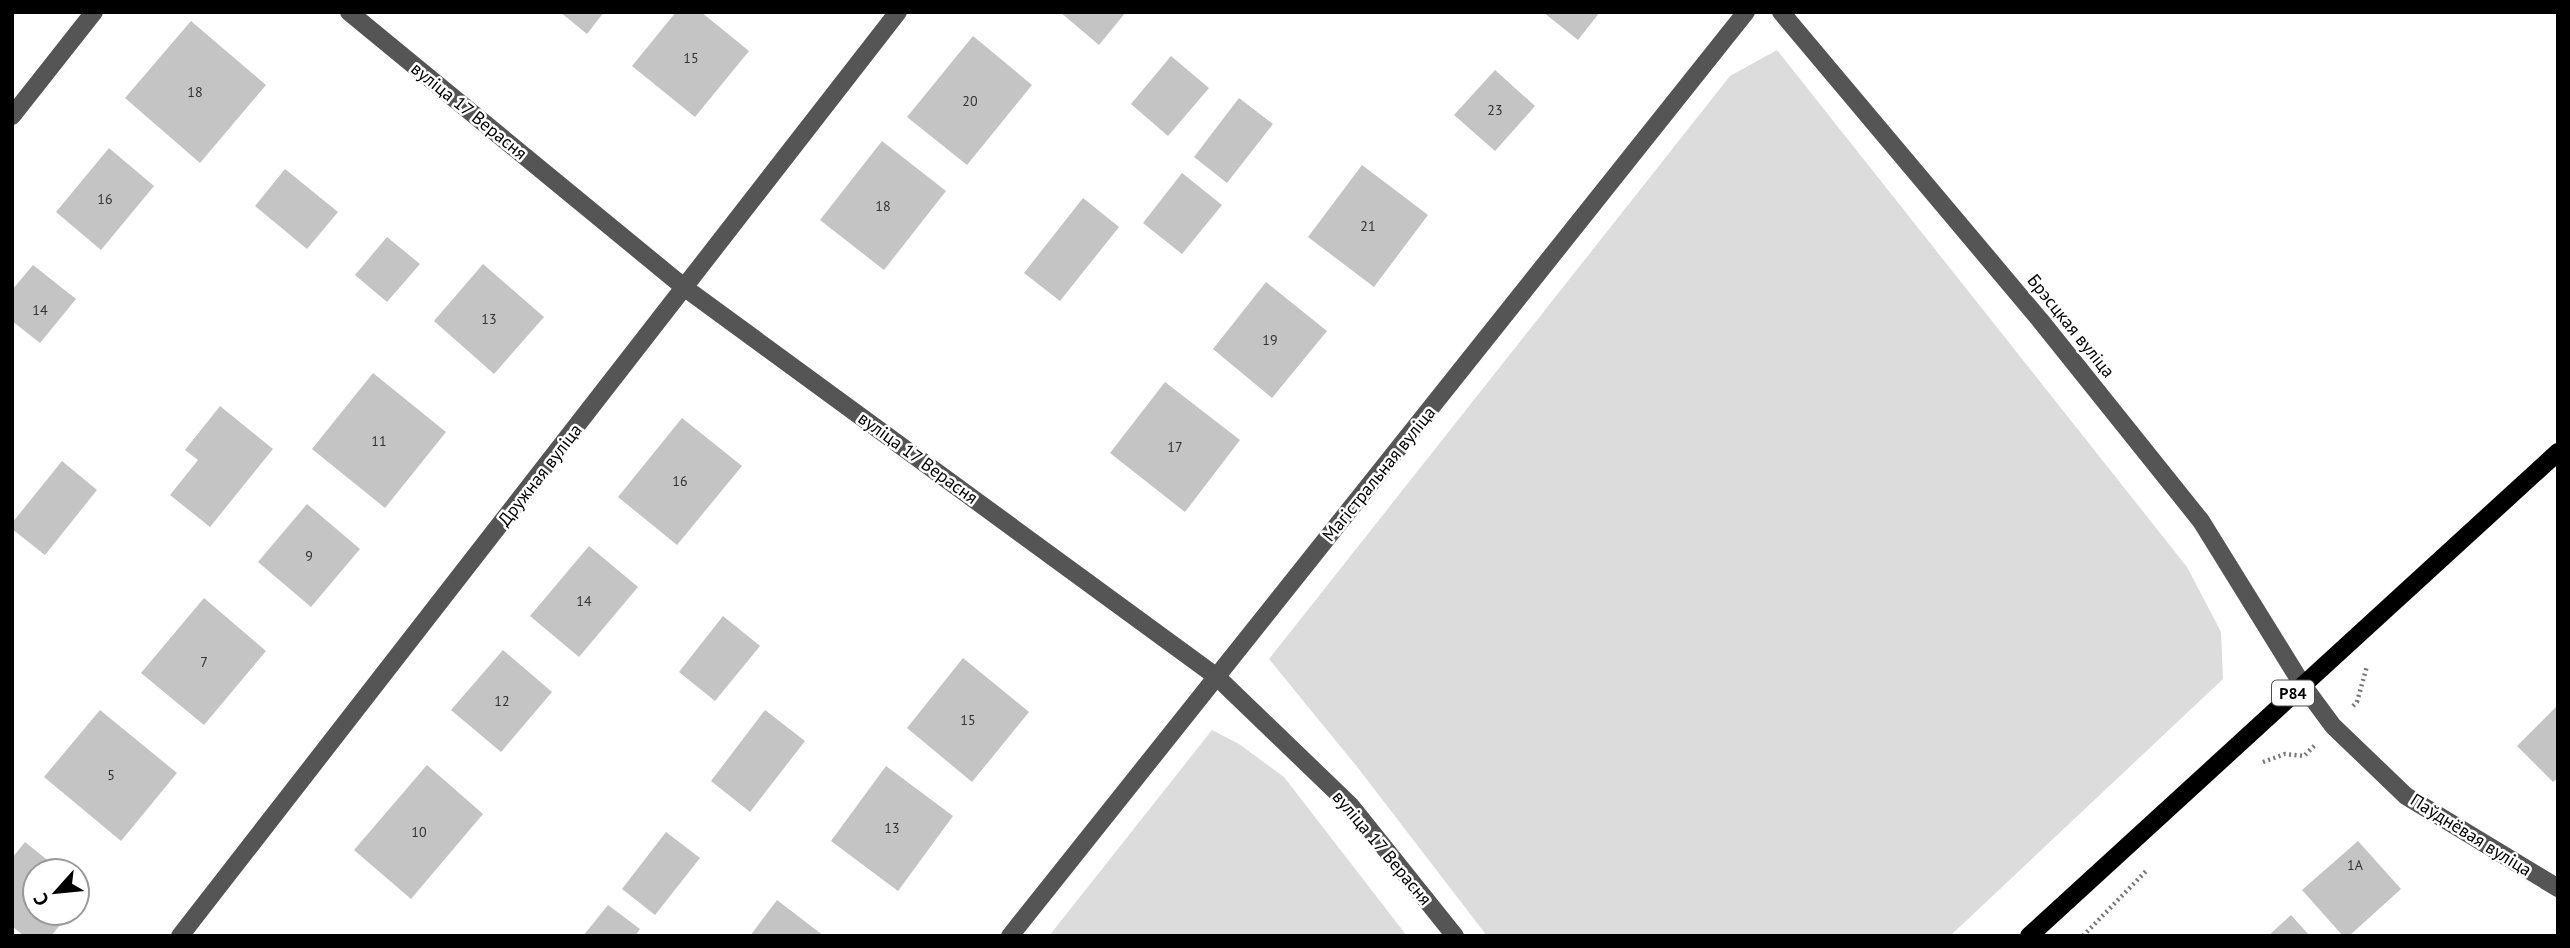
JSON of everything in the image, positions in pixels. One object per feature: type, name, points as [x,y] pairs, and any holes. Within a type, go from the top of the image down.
[{"type":"main road","name":"Р84","points":[[2029,936],[2558,452]]},
{"type":"street","points":[[12,116],[94,12]]},
{"type":"street","name":"вуліца 17 Верасня","points":[[349,12],[685,288],[1217,677],[1351,806],[1455,936]]},
{"type":"street","name":"Дружная вуліца","points":[[180,936],[898,12]]},
{"type":"street","name":"Магістральная вуліца","points":[[1010,936],[1746,12]]},
{"type":"street","name":"Брэсцкая вуліца","points":[[1781,12],[2040,320],[2201,520],[2302,684]]},
{"type":"street","name":"Паўднёвая вуліца","points":[[2302,684],[2333,726],[2406,796],[2558,888]]},
{"type":"shaded area","points":[[1777,50],[2187,567],[2221,632],[2223,679],[1950,936],[1487,936],[1358,768],[1269,659],[1730,76]]},
{"type":"shaded area","points":[[1212,730],[1239,744],[1284,777],[1407,936],[1049,936]]},
{"type":"building","points":[[560,12],[604,12],[587,34]]},
{"type":"building","points":[[676,12],[701,12],[749,51],[695,117],[632,66]]},
{"type":"building","points":[[1060,12],[1126,12],[1099,45]]},
{"type":"building","points":[[1543,12],[1600,12],[1578,40]]},
{"type":"building","points":[[191,21],[266,85],[200,163],[125,98]]},
{"type":"building","points":[[973,36],[1032,85],[967,165],[907,117]]},
{"type":"building","points":[[1171,56],[1209,88],[1168,136],[1131,104]]},
{"type":"building","points":[[1495,70],[1535,106],[1495,151],[1454,115]]},
{"type":"building","points":[[1239,98],[1273,124],[1227,183],[1194,157]]},
{"type":"building","points":[[882,141],[946,191],[884,270],[820,220]]},
{"type":"building","points":[[109,148],[154,186],[101,250],[56,212]]},
{"type":"building","points":[[1362,165],[1428,215],[1374,287],[1308,237]]},
{"type":"building","points":[[285,169],[338,212],[307,249],[255,206]]},
{"type":"building","points":[[1182,173],[1222,205],[1182,254],[1143,223]]},
{"type":"building","points":[[1083,198],[1119,227],[1060,301],[1024,273]]},
{"type":"building","points":[[387,237],[420,264],[387,302],[355,275]]},
{"type":"building","points":[[483,264],[544,317],[494,374],[434,321]]},
{"type":"building","points":[[33,265],[76,299],[40,343],[12,321],[12,290]]},
{"type":"building","points":[[1266,282],[1327,331],[1272,398],[1213,349]]},
{"type":"building","points":[[373,373],[446,432],[385,508],[312,449]]},
{"type":"building","points":[[1165,382],[1240,440],[1185,512],[1110,453]]},
{"type":"building","points":[[220,406],[273,449],[210,527],[170,495],[198,460],[185,450]]},
{"type":"building","points":[[682,418],[742,466],[677,545],[618,497]]},
{"type":"building","points":[[62,461],[97,490],[45,555],[12,529],[12,523]]},
{"type":"building","points":[[307,504],[360,549],[311,607],[258,562]]},
{"type":"building","points":[[589,546],[638,587],[579,657],[530,616]]},
{"type":"building","points":[[204,598],[266,651],[204,725],[141,673]]},
{"type":"building","points":[[723,616],[760,646],[715,701],[679,672]]},
{"type":"building","points":[[503,650],[552,692],[501,752],[451,710]]},
{"type":"building","points":[[963,658],[1029,712],[972,782],[907,728]]},
{"type":"building","points":[[2558,705],[2558,778],[2553,782],[2517,746]]},
{"type":"building","points":[[100,710],[177,773],[121,841],[44,777]]},
{"type":"building","points":[[765,710],[805,741],[750,812],[711,781]]},
{"type":"building","points":[[427,765],[483,814],[411,899],[354,850]]},
{"type":"building","points":[[886,766],[953,816],[898,891],[831,841]]},
{"type":"building","points":[[666,832],[700,858],[655,915],[622,889]]},
{"type":"building","points":[[2358,841],[2401,889],[2349,936],[2343,936],[2302,890]]},
{"type":"building","points":[[25,842],[44,857],[21,857],[21,927],[58,927],[51,936],[24,936],[12,926],[12,858]]},
{"type":"building","points":[[777,900],[824,936],[750,936]]},
{"type":"building","points":[[608,905],[640,929],[635,936],[583,936]]},
{"type":"building","points":[[2291,915],[2310,936],[2268,936]]}]
